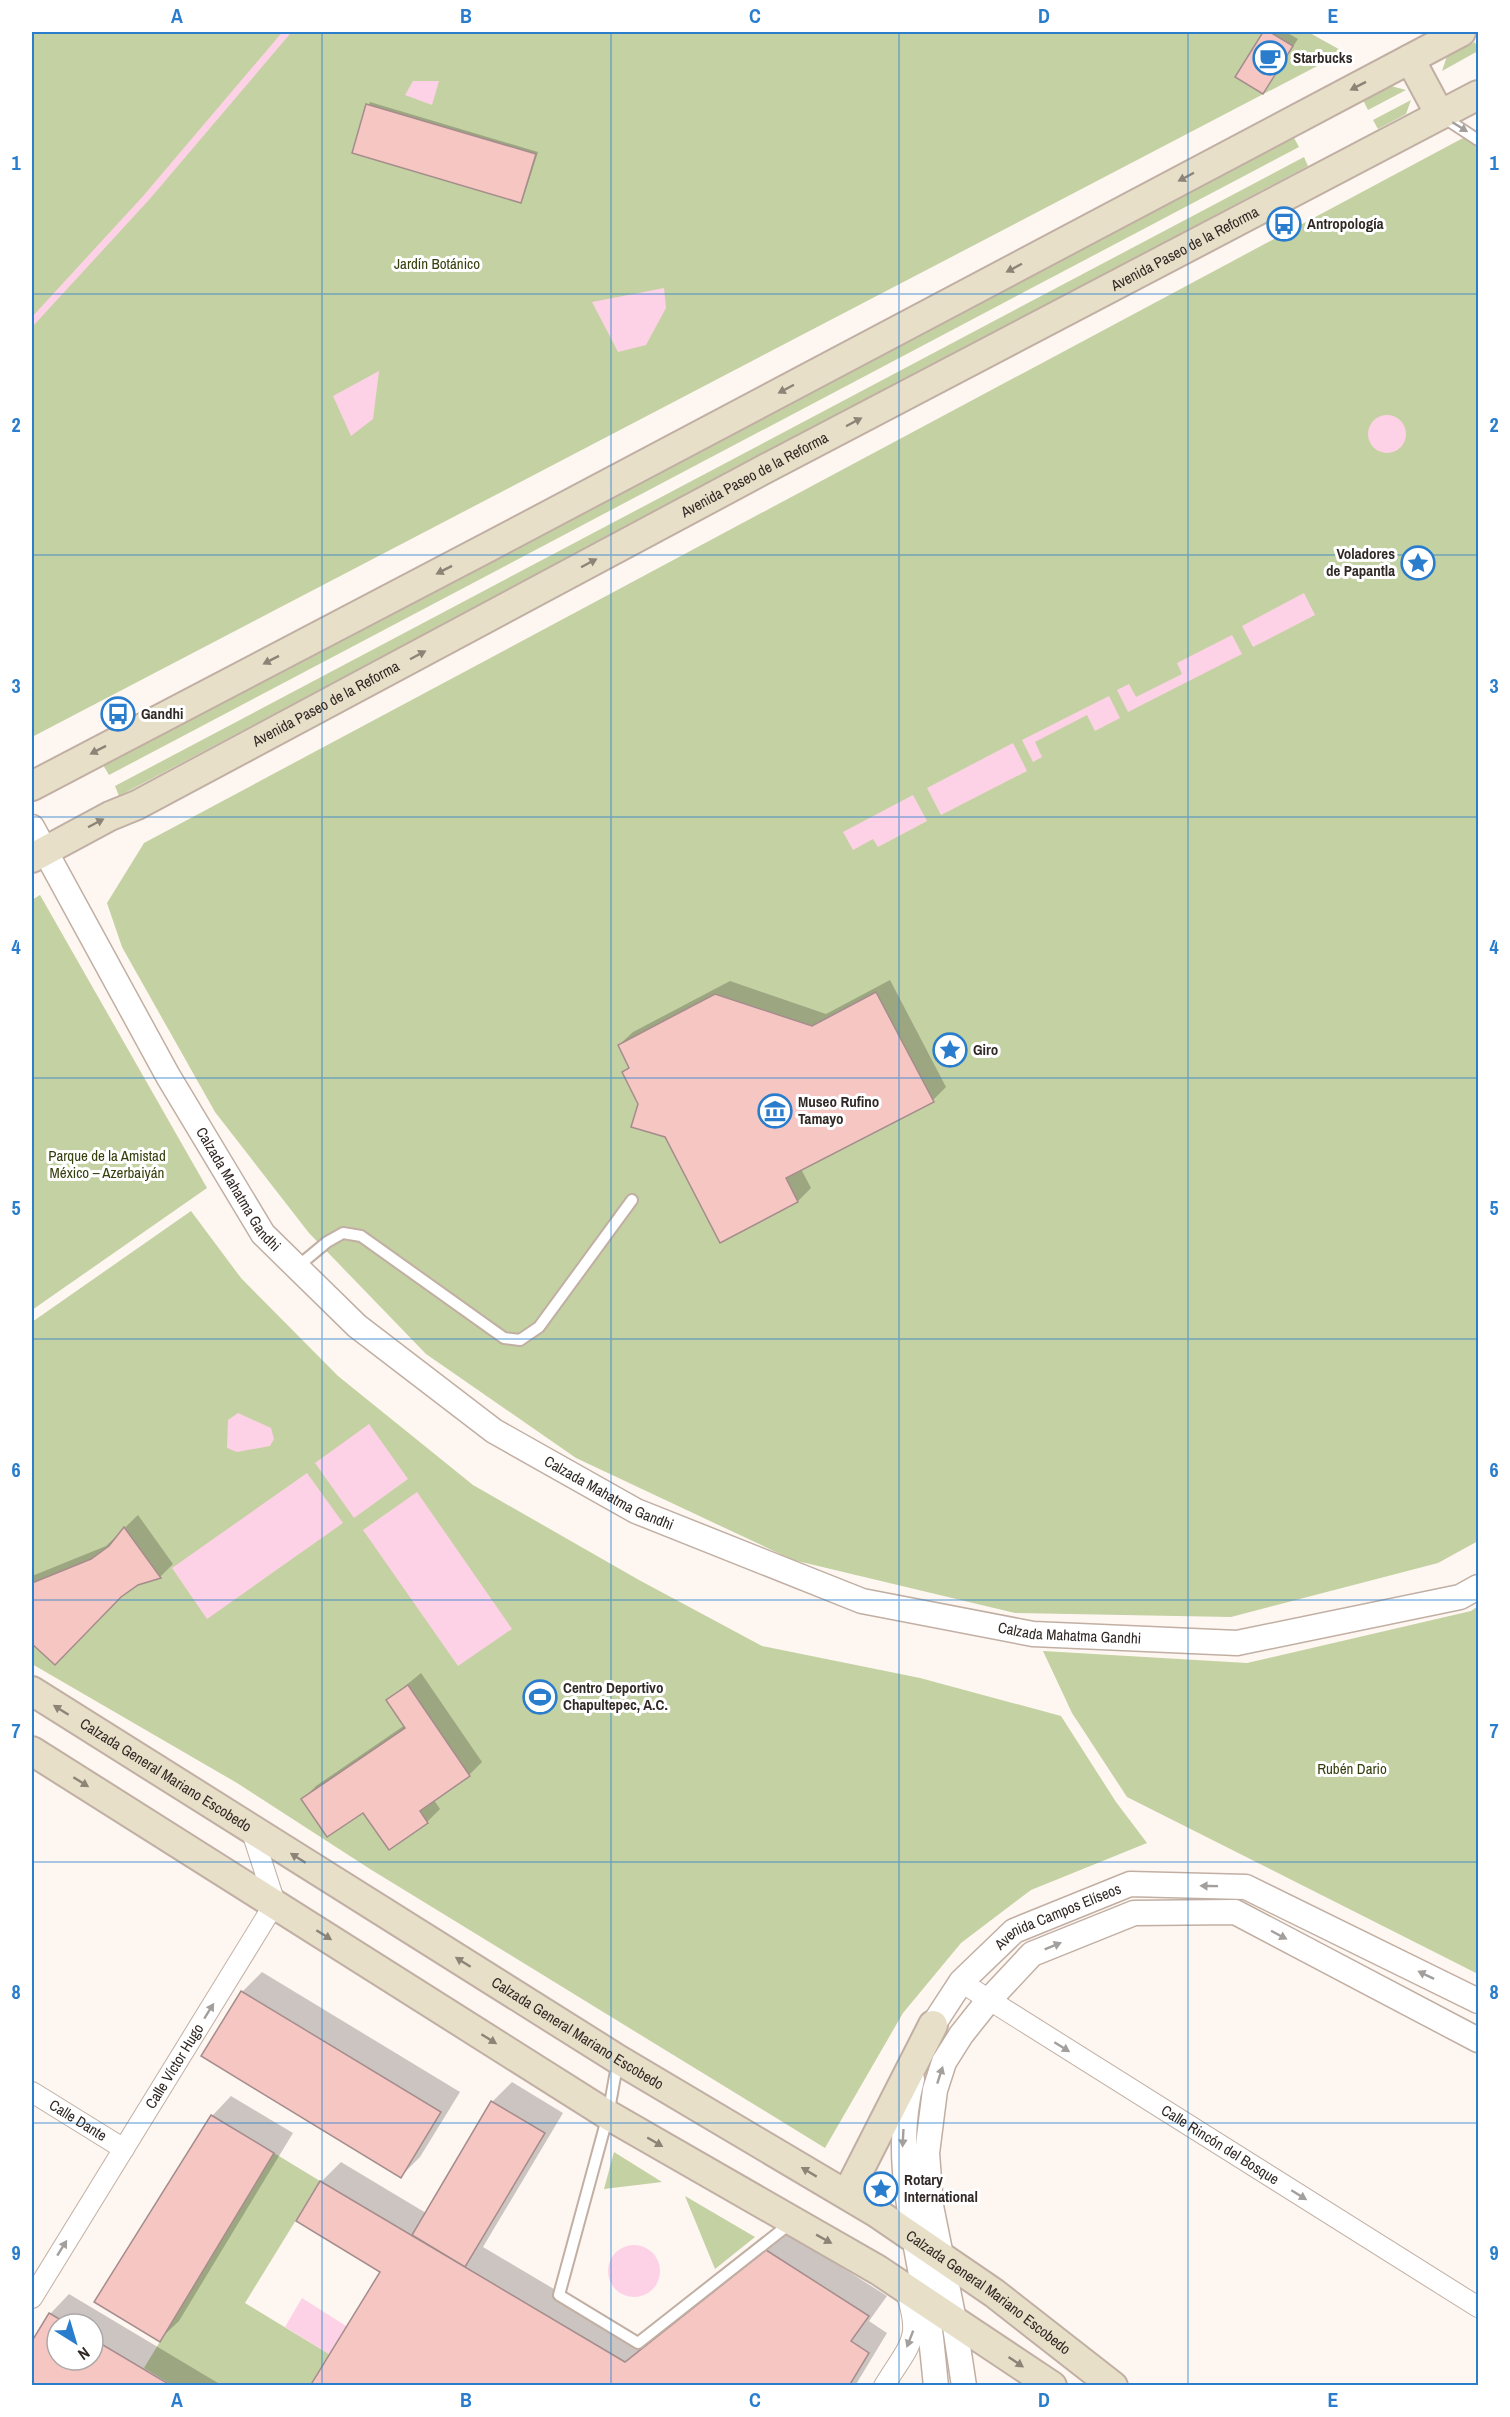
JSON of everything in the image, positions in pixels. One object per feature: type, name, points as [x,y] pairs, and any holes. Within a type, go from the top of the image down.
[{"type":"main road","points":[[32,786],[1461,32]]},
{"type":"main road","points":[[1410,59],[1440,115]]},
{"type":"main road","name":"Avenida Paseo de la Reforma","points":[[36,845],[137,805],[760,471],[1479,95]]},
{"type":"main road","name":"Calzada General Mariano Escobedo","points":[[32,1691],[619,2060],[847,2194],[994,2293],[1113,2385]]},
{"type":"main road","points":[[32,1750],[608,2115],[915,2295],[1052,2385]]},
{"type":"main road","points":[[847,2194],[933,2025]]},
{"type":"street","name":"Calzada Mahatma Gandhi","points":[[36,845],[168,1076],[263,1234],[357,1326],[494,1431],[636,1511],[862,1601],[1033,1634],[1237,1643],[1460,1597],[1479,1587]]},
{"type":"street","points":[[250,1829],[275,1904]]},
{"type":"street","name":"Avenida Campos Elíseos","points":[[936,2385],[915,2295],[912,2236],[903,2152],[905,2106],[914,2073],[933,2025],[961,1982],[1014,1931],[1131,1884],[1246,1887],[1479,2001]]},
{"type":"street","points":[[1235,1912],[1246,1887]]},
{"type":"street","name":"Calle Víctor Hugo","points":[[32,2298],[275,1904]]},
{"type":"street","name":"Avenida Campos Elíseos","points":[[964,2385],[954,2320],[931,2206],[927,2152],[935,2090],[944,2062],[988,2001],[1032,1954],[1134,1913],[1235,1912],[1477,2035]]},
{"type":"street","name":"Calle Rincón del Bosque","points":[[961,1982],[1479,2307]]},
{"type":"street","name":"Calle Dante","points":[[32,2092],[124,2149]]},
{"type":"street","points":[[884,2385],[914,2333],[915,2295]]},
{"type":"lane","points":[[1440,115],[1479,140]]},
{"type":"lane","points":[[297,1267],[327,1242],[343,1233],[361,1236],[504,1338],[520,1340],[540,1327],[632,1200]]},
{"type":"lane","points":[[619,2060],[608,2115],[559,2295],[638,2343],[792,2222]]},
{"type":"green space","name":"Jardín Botánico","points":[[32,32],[1308,32],[1344,52],[32,737]]},
{"type":"green space","points":[[1475,42],[1478,51],[1442,71],[1447,56]]},
{"type":"green space","points":[[1391,86],[1406,90],[1368,110],[1363,100]]},
{"type":"green space","points":[[1411,100],[1406,114],[1378,129],[1373,120]]},
{"type":"green space","points":[[1478,130],[1478,1541],[1438,1563],[1231,1617],[1015,1613],[793,1560],[576,1458],[426,1354],[309,1233],[215,1112],[122,947],[107,903],[144,843]]},
{"type":"green space","points":[[1293,136],[1299,147],[109,775],[103,765]]},
{"type":"green space","points":[[1304,157],[1308,166],[119,796],[115,786]]},
{"type":"green space","name":"Parque de la Amistad México – Azerbaiyán","points":[[40,895],[207,1188],[32,1310],[32,900]]},
{"type":"green space","name":"Centro Deportivo Chapultepec, A.C.","points":[[191,1211],[241,1278],[338,1376],[473,1485],[639,1580],[762,1646],[920,1678],[1061,1716],[1116,1802],[1147,1843],[1031,1890],[961,1943],[903,2013],[825,2148],[370,1869],[237,1783],[32,1664],[32,1322]]},
{"type":"green space","name":"Rubén Dario","points":[[1478,1606],[1478,1974],[1127,1797],[1072,1713],[1043,1651],[1247,1663],[1471,1611]]},
{"type":"green space","points":[[614,2152],[662,2182],[604,2189]]},
{"type":"green space","points":[[274,2153],[320,2181],[245,2303],[329,2354],[310,2385],[172,2385],[144,2368]]},
{"type":"green space","points":[[685,2196],[755,2237],[715,2269]]},
{"type":"shaded area","points":[[413,81],[439,81],[432,105],[405,95]]},
{"type":"shaded area","points":[[664,288],[666,308],[646,345],[618,352],[592,302]]},
{"type":"shaded area","points":[[379,371],[373,419],[351,436],[333,396]]},
{"type":"shaded area","points":[[1387,415],[1401,420],[1406,434],[1401,448],[1387,453],[1373,448],[1368,434],[1373,420]]},
{"type":"shaded area","points":[[1304,593],[1315,615],[1253,647],[1242,626]]},
{"type":"shaded area","points":[[1232,635],[1242,654],[1128,712],[1117,690],[1129,684],[1136,697],[1182,674],[1177,663]]},
{"type":"shaded area","points":[[1109,696],[1120,718],[1095,731],[1087,715],[1035,742],[1042,757],[1033,762],[1022,740]]},
{"type":"shaded area","points":[[1013,743],[1027,771],[941,815],[927,788]]},
{"type":"shaded area","points":[[913,795],[927,821],[878,847],[873,839],[853,850],[843,832]]},
{"type":"shaded area","points":[[238,1413],[271,1428],[274,1439],[270,1446],[237,1452],[227,1448],[228,1420]]},
{"type":"shaded area","points":[[369,1424],[408,1479],[354,1518],[315,1463]]},
{"type":"shaded area","points":[[307,1473],[343,1523],[207,1619],[172,1568]]},
{"type":"shaded area","points":[[417,1492],[512,1629],[458,1666],[363,1530]]},
{"type":"shaded area","points":[[629,2245],[639,2245],[653,2252],[660,2271],[653,2290],[639,2297],[629,2297],[619,2293],[612,2286],[608,2276],[608,2266],[612,2256],[619,2249]]},
{"type":"shaded area","points":[[302,2298],[346,2326],[329,2354],[285,2327]]},
{"type":"building","points":[[1263,32],[1270,32],[1293,46],[1263,94],[1235,77]]},
{"type":"building","points":[[366,104],[536,154],[521,203],[352,153]]},
{"type":"building","name":"Museo Rufino Tamayo","points":[[876,992],[934,1102],[786,1178],[798,1202],[720,1243],[665,1137],[631,1127],[638,1104],[622,1072],[629,1068],[618,1045],[715,994],[812,1026]]},
{"type":"building","points":[[124,1527],[161,1578],[138,1585],[121,1597],[55,1665],[32,1644],[32,1583],[91,1559],[109,1546]]},
{"type":"building","points":[[408,1685],[470,1776],[420,1811],[428,1823],[389,1850],[363,1813],[327,1837],[301,1799],[405,1728],[386,1700]]},
{"type":"building","points":[[241,1991],[441,2112],[401,2178],[201,2056]]},
{"type":"building","points":[[491,2101],[545,2133],[465,2267],[412,2235]]},
{"type":"building","points":[[211,2115],[274,2153],[160,2342],[94,2302]]},
{"type":"building","points":[[320,2181],[625,2362],[766,2250],[869,2316],[851,2341],[869,2353],[849,2386],[310,2386],[380,2272],[296,2221]]},
{"type":"building","points":[[45,2320],[45,2372],[105,2372],[105,2346],[172,2386],[32,2386],[32,2341]]},
{"type":"waterway","points":[[32,322],[146,198],[287,32]]},
{"type":"place","name":"Starbucks","points":[[1270,58]]},
{"type":"place","name":"Antropología","points":[[1284,224]]},
{"type":"place","name":"Voladores de Papantla","points":[[1418,563]]},
{"type":"place","name":"Gandhi","points":[[118,714]]},
{"type":"place","name":"Giro","points":[[950,1050]]},
{"type":"place","name":"Museo Rufino Tamayo","points":[[775,1111]]},
{"type":"place","name":"Centro Deportivo Chapultepec, A.C.","points":[[540,1697]]},
{"type":"place","name":"Rotary International","points":[[881,2189]]}]
